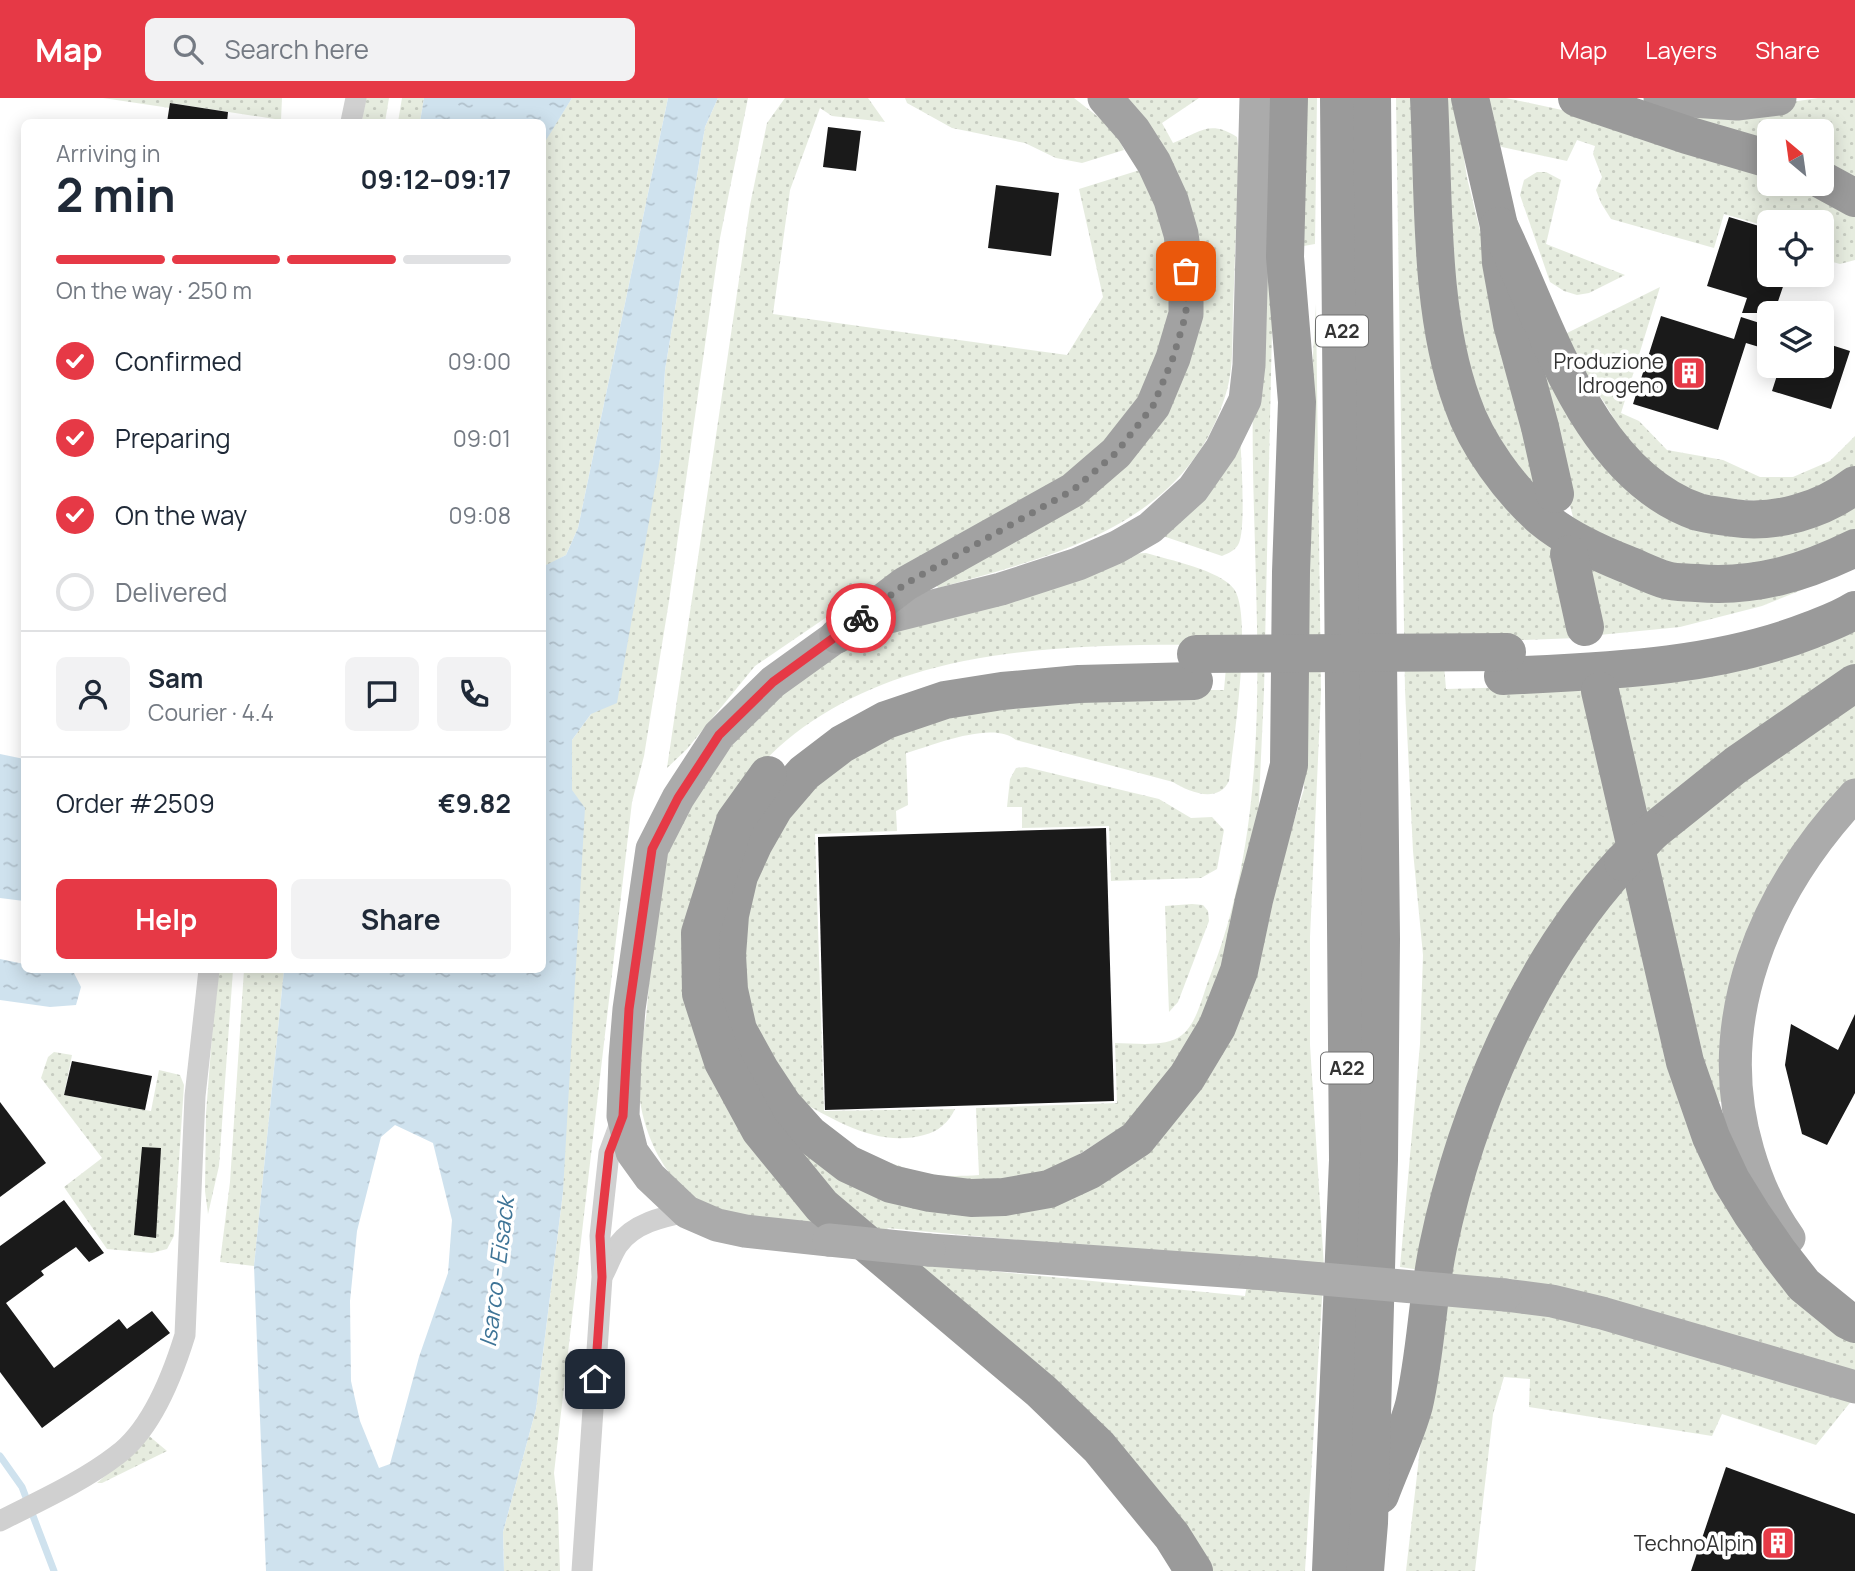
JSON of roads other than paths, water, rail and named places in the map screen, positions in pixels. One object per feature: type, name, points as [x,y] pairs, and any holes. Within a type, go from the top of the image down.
[{"type":"highway","points":[[837,636],[905,584],[1073,490],[1116,453],[1153,406],[1173,358],[1186,314],[1186,271],[1181,234],[1171,200],[1154,163],[1133,130],[1105,98]]},
{"type":"highway","points":[[1195,668],[945,700],[886,720],[842,744],[804,773],[774,808],[739,876],[730,915],[727,955],[729,989],[738,1030],[783,1105],[809,1134],[848,1164],[891,1184],[930,1194],[982,1198],[1049,1189],[1090,1170],[1137,1139],[1186,1077],[1217,1027],[1239,971],[1254,900],[1289,765],[1297,402],[1285,257],[1289,98]]},
{"type":"highway","name":"A22","points":[[1331,1571],[1348,1160],[1339,98]]},
{"type":"highway","name":"A22","points":[[1365,1571],[1369,1523],[1379,1160],[1381,939],[1372,98]]},
{"type":"highway","points":[[1429,98],[1439,309],[1448,352],[1462,404],[1486,451],[1511,485],[1544,519],[1578,542],[1667,581],[1719,585],[1768,581],[1823,564],[1855,548]]},
{"type":"highway","points":[[1470,98],[1499,226],[1512,324],[1555,494]]},
{"type":"highway","points":[[1577,98],[1757,156]]},
{"type":"highway","points":[[1661,98],[1737,103],[1779,98]]},
{"type":"highway","points":[[1834,187],[1855,198]]},
{"type":"highway","points":[[1499,226],[1567,376],[1600,432],[1627,465],[1660,493],[1698,512],[1749,520],[1782,517],[1809,509],[1845,493],[1855,485]]},
{"type":"highway","points":[[1569,554],[1585,627]]},
{"type":"highway","points":[[1505,664],[1699,637],[1772,620],[1838,592],[1855,581]]},
{"type":"highway","points":[[1194,1571],[1165,1527],[1099,1447],[1041,1391],[822,1206],[760,1130],[723,1062],[701,994],[700,933],[735,821],[771,771],[815,734],[857,706],[912,684],[972,670],[1083,660],[1195,668],[1505,664],[1619,670],[1710,658],[1783,641],[1855,610]]},
{"type":"highway","points":[[1369,1523],[1413,1405],[1438,1246],[1469,1133],[1512,1029],[1550,961],[1606,881],[1652,832],[1736,765],[1855,683]]},
{"type":"highway","points":[[1600,691],[1685,1062],[1712,1137],[1738,1191],[1779,1253],[1804,1285],[1855,1324]]},
{"type":"main road","points":[[1256,98],[1249,365],[1245,400],[1221,449],[1193,489],[1150,528],[1117,547],[1088,560],[1001,589],[889,617],[837,636],[773,682],[719,735],[678,798],[652,849],[629,1009],[623,1116],[632,1152],[650,1177],[687,1212],[717,1225],[746,1231],[929,1250],[1254,1273],[1552,1301],[1602,1313],[1855,1387]]},
{"type":"main road","points":[[1855,795],[1793,874],[1764,928],[1739,1007],[1735,1073],[1744,1138],[1766,1201],[1810,1267],[1855,1313]]},
{"type":"street","points":[[352,119],[356,98]]},
{"type":"street","points":[[0,1521],[119,1454],[138,1433],[164,1391],[184,1335],[195,1096],[209,973]]},
{"type":"street","points":[[582,1571],[602,1277],[600,1236],[609,1153],[623,1116]]},
{"type":"street","points":[[602,1277],[618,1245],[635,1228],[659,1218],[687,1212]]},
{"type":"water","points":[[424,98],[572,98],[546,140],[546,119],[420,119]]},
{"type":"water","name":"Isarco - Eisack","points":[[668,98],[718,98],[705,127],[665,370],[660,459],[617,703],[591,714],[572,740],[572,790],[585,808],[563,1192],[536,1409],[503,1532],[504,1571],[266,1571],[254,1266],[284,973],[546,973],[546,565],[566,555],[578,528]],"holes":[[[395,1125],[433,1143],[452,1220],[448,1273],[419,1357],[390,1464],[379,1468],[360,1421],[351,1381],[350,1301],[357,1231],[381,1137]]]},
{"type":"water","points":[[0,754],[21,758],[21,901],[0,898]]},
{"type":"water","points":[[0,959],[21,963],[21,973],[74,973],[81,987],[76,1005],[50,1007],[0,1000]]},
{"type":"waterway","points":[[0,1456],[22,1487],[54,1571]]},
{"type":"place","name":"Produzione Idrogeno","points":[[1689,373]]},
{"type":"place","name":"TechnoAlpin","points":[[1778,1543]]}]
